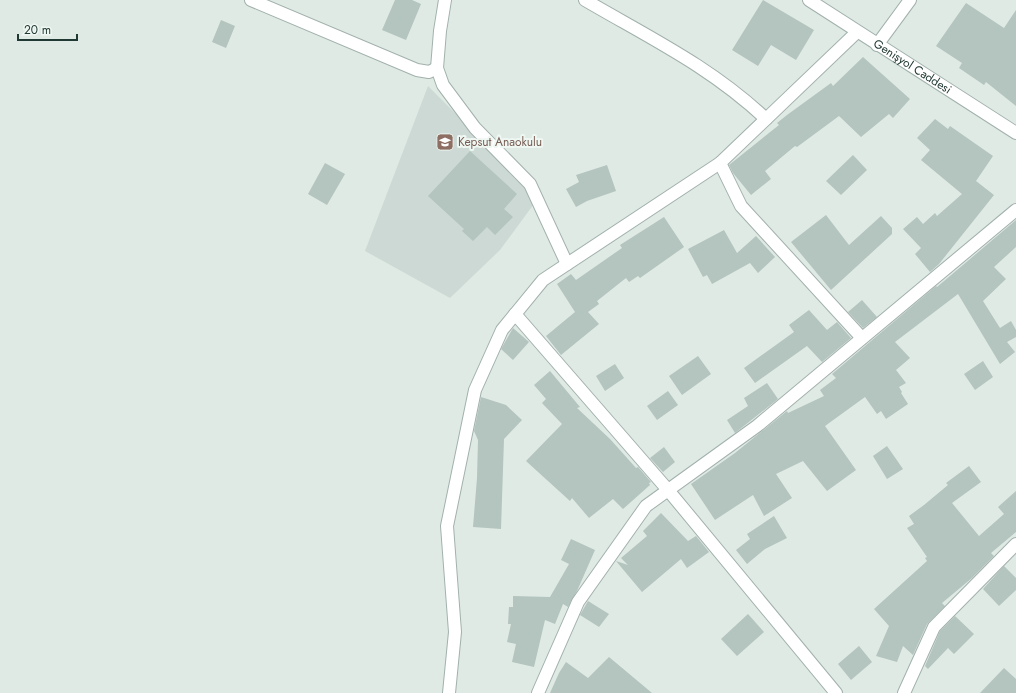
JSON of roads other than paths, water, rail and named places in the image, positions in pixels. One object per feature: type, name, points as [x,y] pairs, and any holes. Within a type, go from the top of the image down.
[{"type":"street","points":[[251,0],[417,70],[429,72],[437,68]]},
{"type":"street","points":[[445,0],[440,31],[437,68],[443,85],[475,128],[530,184],[566,264]]},
{"type":"street","points":[[586,0],[699,65],[737,93],[766,119]]},
{"type":"street","name":"Genişyol Caddesi","points":[[808,0],[1016,133]]},
{"type":"street","points":[[877,45],[910,0]]},
{"type":"street","points":[[449,693],[455,632],[447,526],[476,390],[502,330],[543,280],[720,163],[856,32]]},
{"type":"street","points":[[720,163],[741,206],[862,338]]},
{"type":"street","points":[[538,693],[578,602],[646,506],[757,426],[1016,210]]},
{"type":"street","points":[[515,314],[668,490],[836,693]]},
{"type":"street","points":[[904,693],[934,627],[1014,551]]},
{"type":"place","name":"Kepsut Anaokulu","points":[[445,142]]}]
